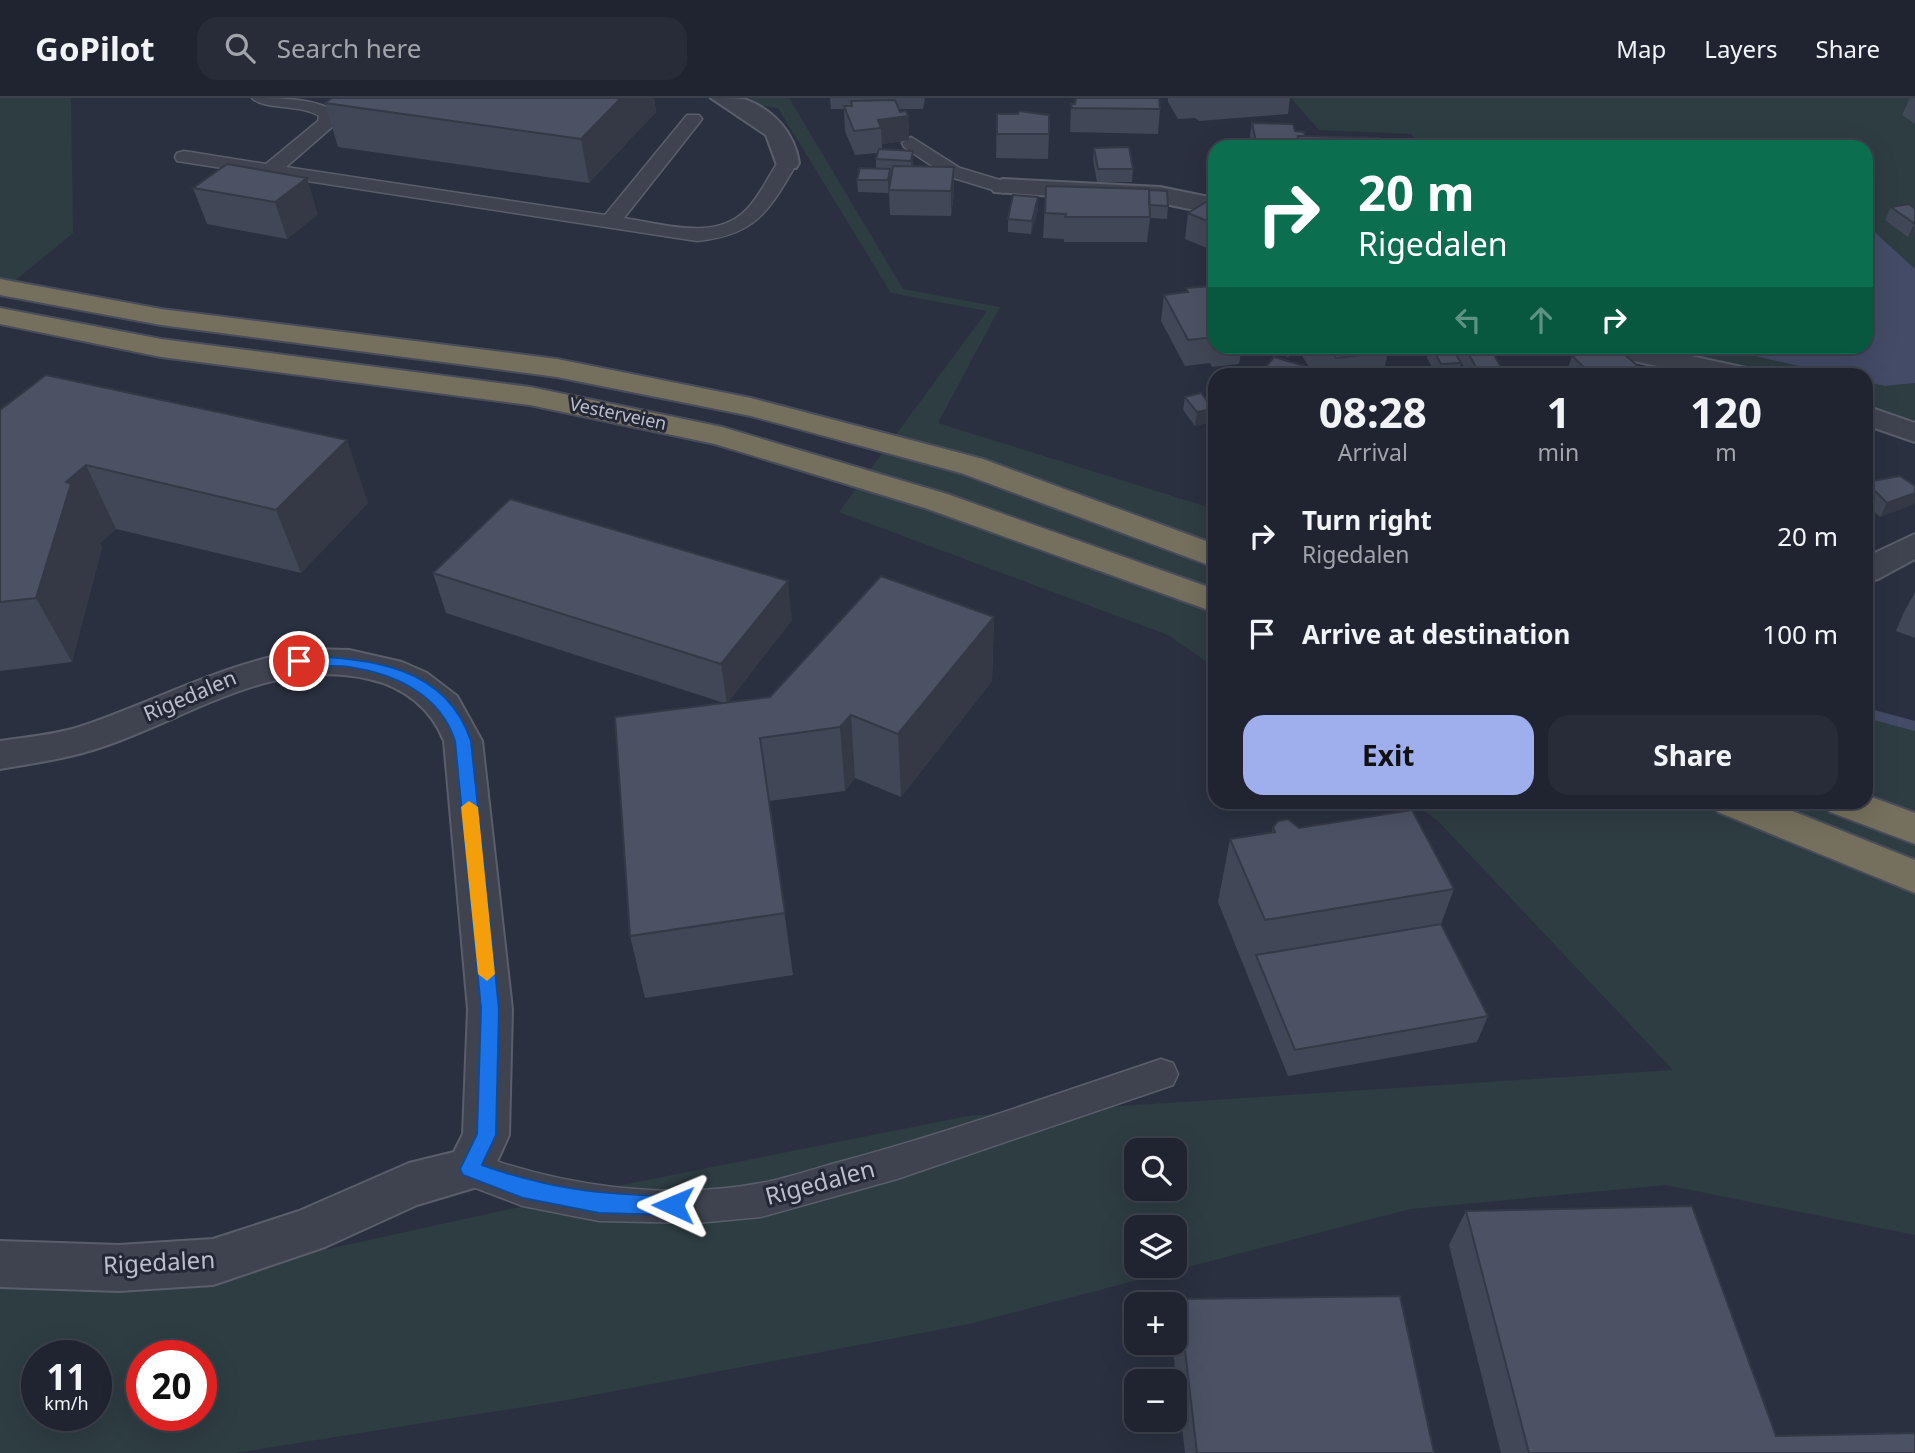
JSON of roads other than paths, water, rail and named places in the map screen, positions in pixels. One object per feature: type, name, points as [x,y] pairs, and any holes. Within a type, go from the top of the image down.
[{"type":"highway","name":"Vesterveien","points":[[0,287],[161,317],[557,368],[751,407],[857,433],[972,466],[1208,554]]},
{"type":"highway","name":"Vesterveien","points":[[0,316],[161,348],[530,396],[722,436],[936,501],[1208,599]]},
{"type":"highway","points":[[1749,809],[1915,877]]},
{"type":"highway","points":[[1862,809],[1915,829]]},
{"type":"street","points":[[723,98],[747,109],[775,129],[787,152],[788,163]]},
{"type":"street","points":[[1003,187],[1160,195],[1208,205]]},
{"type":"street","points":[[1639,354],[1707,368]]},
{"type":"street","points":[[1873,418],[1915,433]]},
{"type":"street","points":[[1873,567],[1915,545]]},
{"type":"street","name":"Rigedalen","points":[[0,755],[91,738],[237,675],[299,661],[348,662],[378,668],[429,690],[456,720],[463,741],[490,1009],[486,1135],[470,1169],[410,1185],[308,1231],[213,1262],[119,1268],[0,1264]]},
{"type":"lane","points":[[261,98],[304,102],[320,107],[329,114],[326,123],[270,170]]},
{"type":"lane","points":[[610,222],[692,119]]},
{"type":"lane","points":[[911,143],[939,166],[984,184],[1003,187]]},
{"type":"lane","points":[[184,157],[697,235],[721,234],[742,226],[756,214],[788,163]]},
{"type":"lane","name":"Rigedalen","points":[[470,1169],[523,1189],[599,1204],[697,1206],[761,1200],[897,1163],[1161,1074]]},
{"type":"water","points":[[1873,230],[1915,269],[1915,383],[1885,386],[1873,383],[1873,368],[1808,368],[1746,354],[1873,354]]},
{"type":"waterway","points":[[1873,715],[1915,726]]}]
